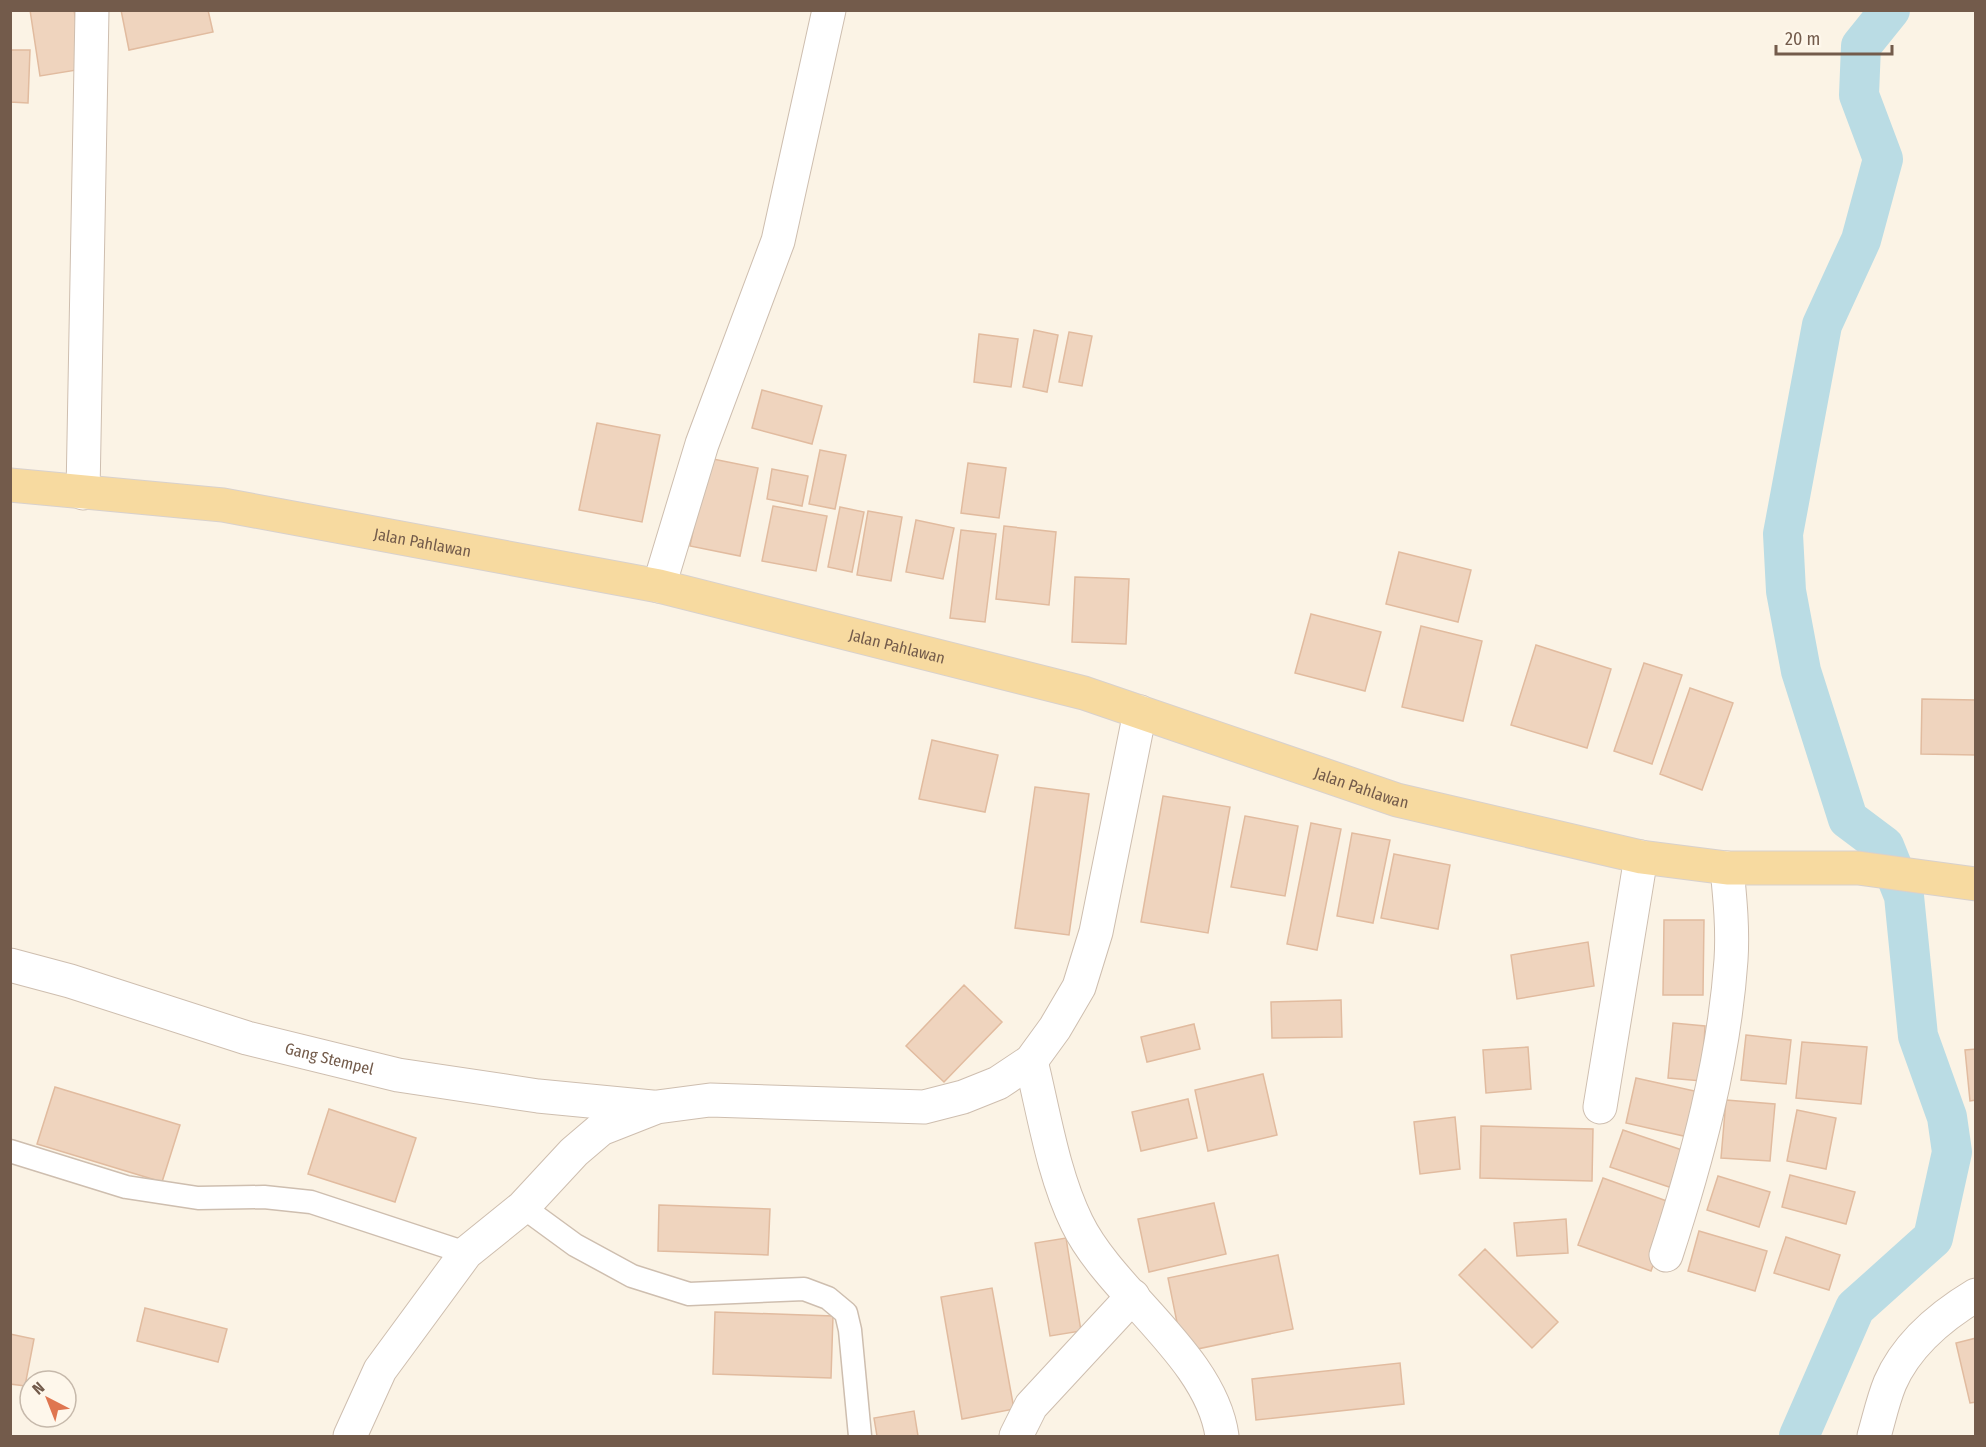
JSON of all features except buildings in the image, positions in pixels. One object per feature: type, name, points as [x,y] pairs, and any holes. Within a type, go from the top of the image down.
[{"type":"main road","name":"Jalan Pahlawan","points":[[10,485],[223,505],[659,586],[1084,693],[1397,800],[1641,857],[1727,868],[1858,868],[1968,883]]},
{"type":"street","points":[[83,493],[92,10]]},
{"type":"street","points":[[659,586],[702,444],[781,230],[829,10]]},
{"type":"street","points":[[350,1437],[380,1370],[466,1253],[523,1207],[574,1152],[601,1130],[657,1107],[710,1100],[924,1107],[963,1097],[998,1083],[1030,1061],[1055,1028],[1079,987],[1096,932],[1140,712]]},
{"type":"street","points":[[1600,1107],[1641,857]]},
{"type":"street","points":[[1666,1255],[1701,1136],[1728,990],[1732,921],[1727,868]]},
{"type":"street","name":"Gang Stempel","points":[[10,965],[70,981],[247,1038],[398,1075],[538,1096],[657,1107]]},
{"type":"street","points":[[1030,1061],[1061,1179],[1077,1224],[1107,1267],[1160,1326],[1199,1380],[1216,1408],[1222,1437]]},
{"type":"street","points":[[1874,1437],[1890,1383],[1914,1344],[1955,1308],[1976,1295]]},
{"type":"street","points":[[1016,1437],[1031,1406],[1133,1296]]},
{"type":"lane","points":[[10,1151],[126,1187],[198,1198],[264,1197],[311,1202],[466,1253]]},
{"type":"lane","points":[[523,1207],[575,1245],[632,1276],[689,1294],[804,1289],[828,1298],[846,1313],[850,1330],[860,1437]]},
{"type":"waterway","points":[[1799,1436],[1855,1308],[1933,1238],[1952,1152],[1947,1117],[1918,1036],[1904,896],[1884,846],[1848,819],[1801,671],[1786,591],[1783,534],[1822,325],[1861,240],[1883,159],[1859,95],[1861,46],[1890,10]]}]
